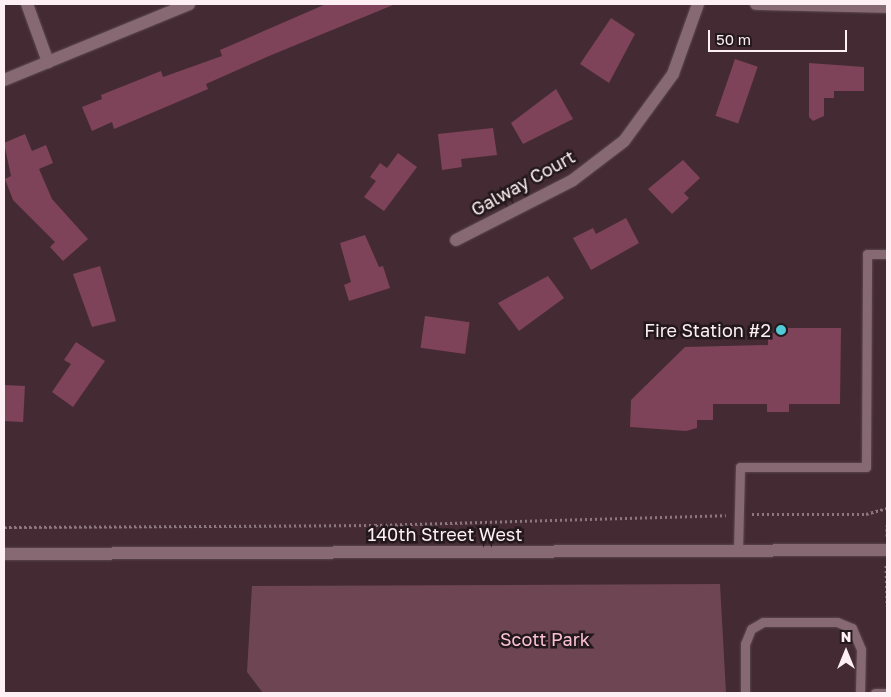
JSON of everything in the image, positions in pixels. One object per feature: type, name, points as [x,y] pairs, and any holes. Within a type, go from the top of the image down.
[{"type":"street","points":[[27,4],[48,62]]},
{"type":"street","points":[[4,80],[189,4]]},
{"type":"street","name":"Galway Court","points":[[456,240],[573,180],[624,141],[673,74],[698,4]]},
{"type":"street","points":[[756,4],[887,7]]},
{"type":"street","name":"140th Street West","points":[[4,554],[887,550]]},
{"type":"lane","points":[[738,550],[740,467],[866,467],[867,254],[887,254]]},
{"type":"lane","points":[[745,693],[745,644],[751,630],[762,622],[837,622],[852,628],[861,660],[860,693]]},
{"type":"lane","points":[[875,693],[887,693]]},
{"type":"path","points":[[4,527],[375,525],[739,514],[866,514],[887,508]]},
{"type":"path","points":[[887,598],[887,606]]},
{"type":"green space","name":"Scott Park","points":[[720,584],[726,693],[263,693],[247,672],[252,586]]},
{"type":"building","points":[[326,4],[393,5],[206,84],[208,89],[114,129],[112,122],[92,131],[82,107],[102,99],[101,95],[161,71],[163,77],[222,56],[220,50]]},
{"type":"building","points":[[611,18],[635,34],[609,83],[580,64]]},
{"type":"building","points":[[735,59],[758,67],[738,124],[715,116]]},
{"type":"building","points":[[809,63],[864,67],[864,91],[834,91],[834,98],[824,98],[824,116],[813,121],[809,117]]},
{"type":"building","points":[[556,89],[573,119],[523,144],[511,123]]},
{"type":"building","points":[[493,128],[497,155],[461,159],[462,167],[442,170],[438,134]]},
{"type":"building","points":[[25,134],[32,151],[46,145],[53,163],[39,169],[52,199],[88,239],[63,261],[50,247],[55,242],[13,200],[5,179],[11,176],[4,143]]},
{"type":"building","points":[[398,153],[417,167],[384,211],[364,197],[376,181],[370,177],[380,163],[387,168]]},
{"type":"building","points":[[683,160],[700,178],[684,193],[689,198],[672,214],[648,189]]},
{"type":"building","points":[[626,218],[639,243],[591,270],[573,238],[593,228],[596,234]]},
{"type":"building","points":[[365,235],[379,267],[383,266],[390,288],[349,301],[344,285],[351,282],[340,243]]},
{"type":"building","points":[[100,266],[116,321],[92,327],[73,274]]},
{"type":"building","points":[[548,276],[564,298],[519,331],[498,303]]},
{"type":"building","points":[[425,316],[470,322],[465,354],[421,348]]},
{"type":"building","points":[[788,328],[841,328],[840,404],[789,404],[789,412],[767,412],[767,404],[713,404],[713,420],[697,420],[697,428],[686,431],[630,427],[631,400],[685,347],[768,345],[768,333],[788,333]]},
{"type":"building","points":[[76,342],[105,361],[73,407],[52,392],[71,364],[64,360]]},
{"type":"building","points":[[4,385],[25,386],[23,422],[4,421]]},
{"type":"place","name":"Fire Station #2","points":[[781,330]]}]
